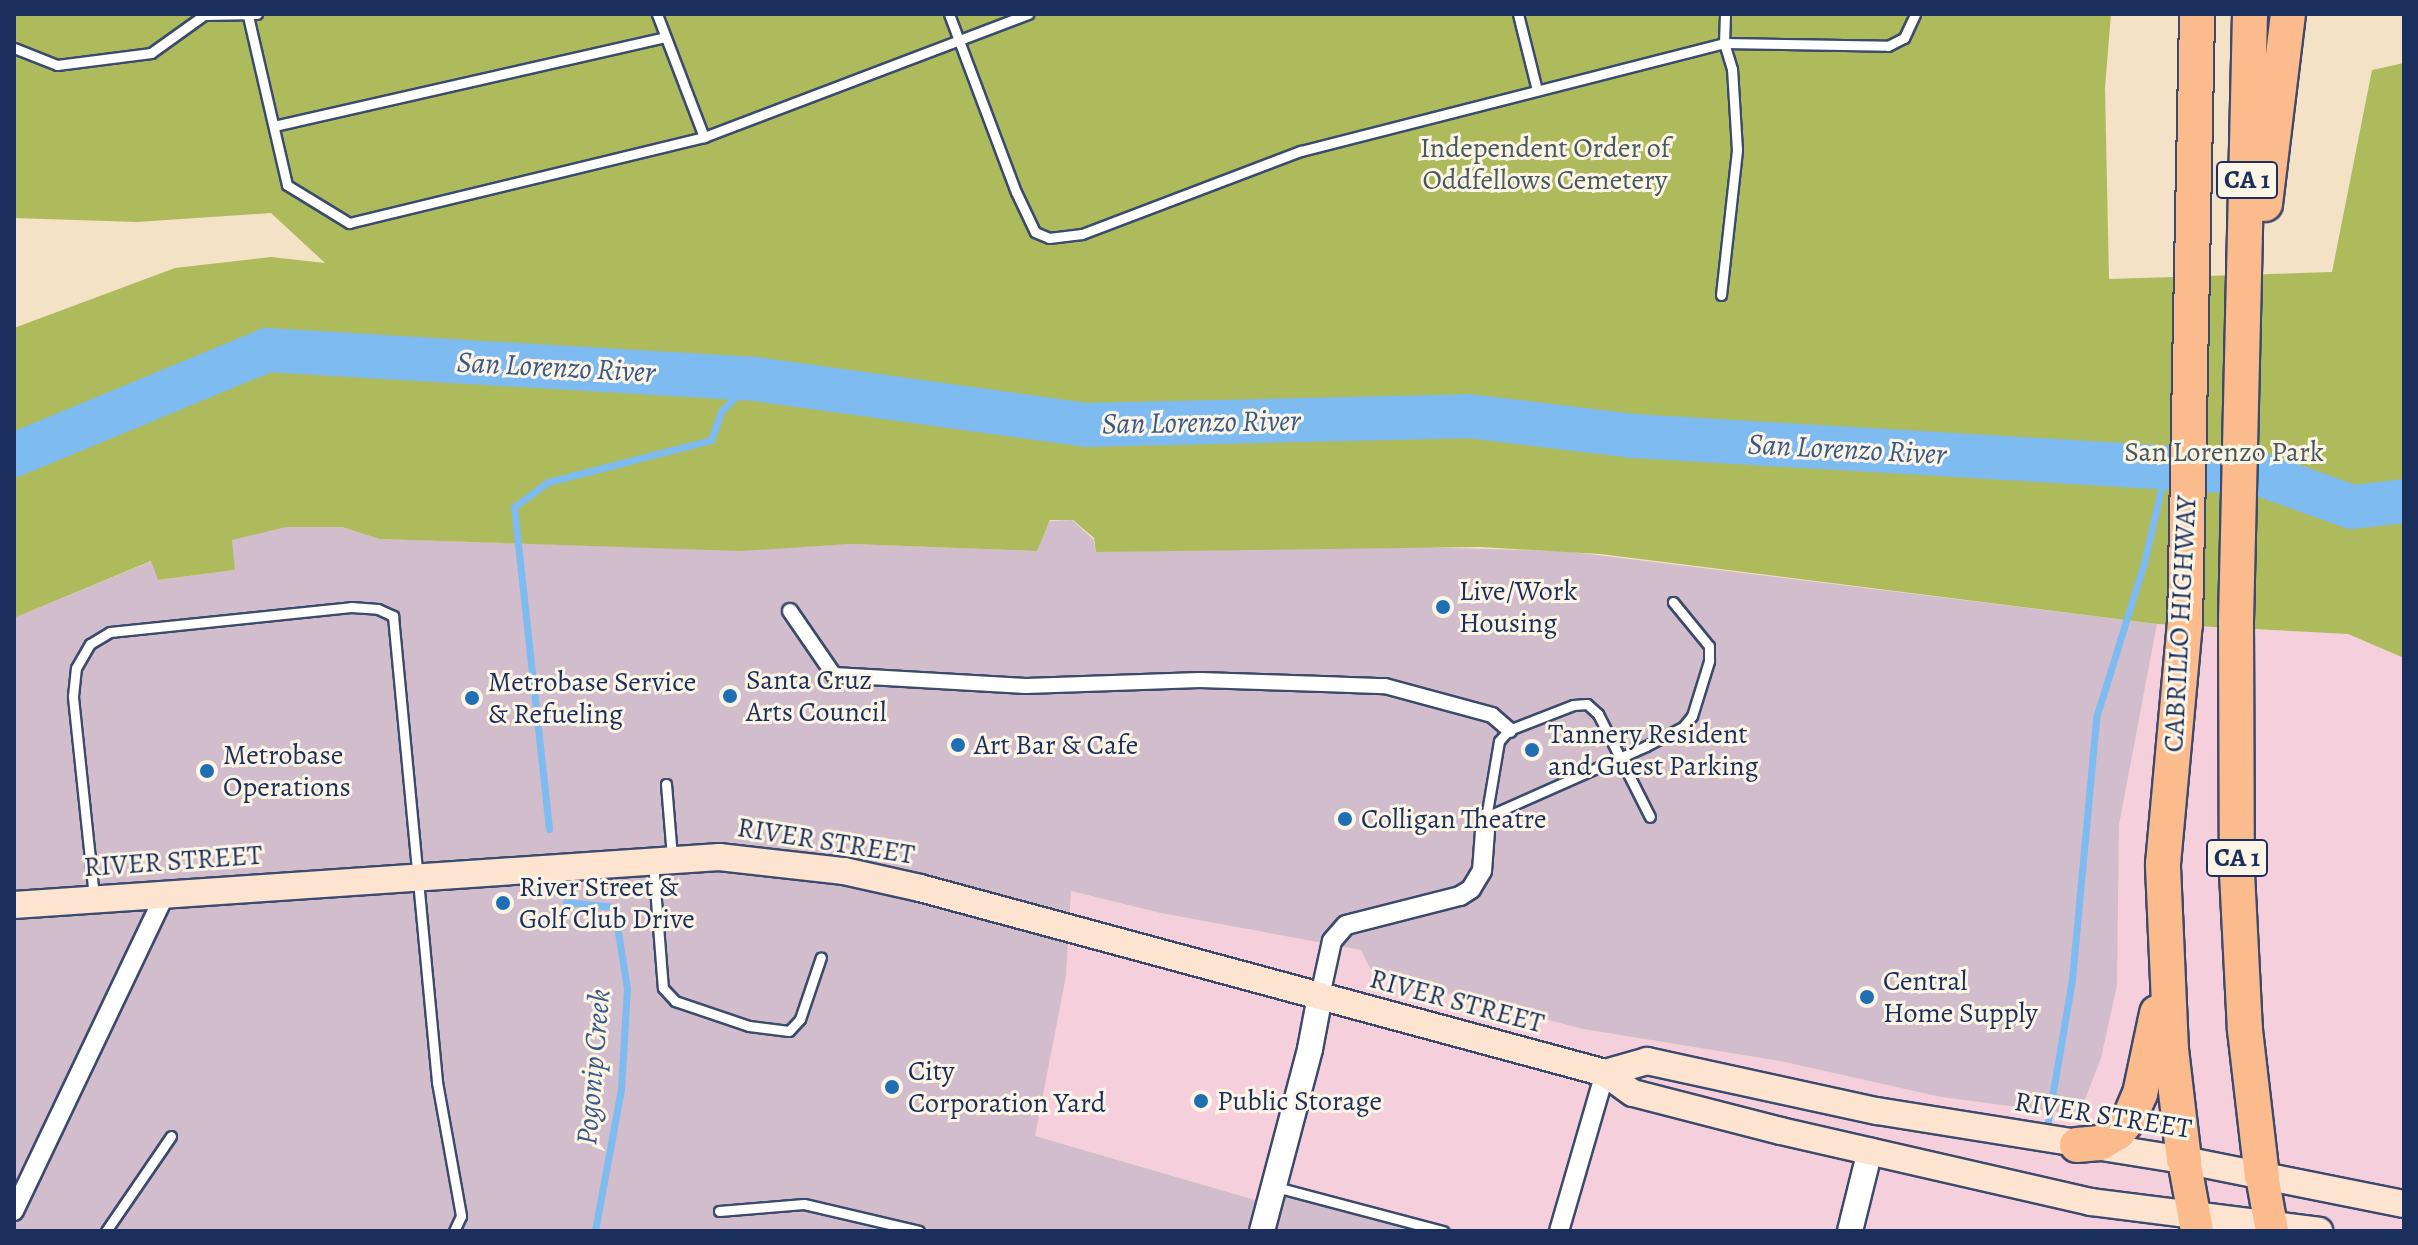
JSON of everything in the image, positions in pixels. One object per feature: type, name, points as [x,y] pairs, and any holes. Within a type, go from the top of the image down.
[{"type":"highway","points":[[2190,14],[2195,96]]},
{"type":"highway","name":"CABRILLO HIGHWAY","points":[[2196,1224],[2184,1160],[2166,970],[2164,837],[2185,624],[2197,14]]},
{"type":"highway","name":"CABRILLO HIGHWAY","points":[[2250,14],[2236,623],[2240,957],[2262,1176],[2272,1228]]},
{"type":"highway","points":[[2243,347],[2288,14]]},
{"type":"highway","points":[[2077,1145],[2100,1143],[2118,1132],[2130,1117],[2143,1083],[2166,970]]},
{"type":"main road","name":"RIVER STREET","points":[[14,905],[166,892],[719,857],[844,871],[920,888],[1605,1073],[1633,1093],[2196,1224],[2319,1231]]},
{"type":"main road","name":"RIVER STREET","points":[[1605,1073],[1647,1061],[1877,1111],[2184,1160],[2404,1204]]},
{"type":"street","points":[[790,611],[834,675],[1026,686],[1200,680],[1385,686],[1492,715],[1509,730]]},
{"type":"street","points":[[1262,1231],[1332,941],[1346,925],[1460,896],[1471,889],[1482,871],[1486,818]]},
{"type":"street","points":[[16,1202],[166,892]]},
{"type":"street","points":[[1559,1231],[1605,1073]]},
{"type":"street","points":[[1850,1231],[1870,1150]]},
{"type":"lane","points":[[14,48],[57,65],[151,53],[204,14],[252,15],[287,185],[349,223],[704,137],[1028,14]]},
{"type":"lane","points":[[657,14],[704,137]]},
{"type":"lane","points":[[949,14],[1016,192],[1035,232],[1049,238],[1082,234],[1301,151],[1724,43],[1888,46],[1904,38],[1915,14]]},
{"type":"lane","points":[[1518,14],[1537,90]]},
{"type":"lane","points":[[1721,295],[1737,140],[1732,69],[1724,43],[1725,14]]},
{"type":"lane","points":[[274,126],[665,37]]},
{"type":"lane","points":[[1486,818],[1683,727],[1692,716],[1709,661],[1709,646],[1673,602]]},
{"type":"lane","points":[[95,898],[73,696],[76,668],[90,644],[110,632],[351,607],[378,609],[393,616],[417,877],[423,908],[437,1082],[461,1216],[454,1231]]},
{"type":"lane","points":[[1486,818],[1494,755],[1499,741],[1509,730],[1573,705],[1587,704],[1598,714],[1622,757],[1650,817]]},
{"type":"lane","points":[[666,784],[662,860],[663,988],[675,1001],[749,1026],[789,1031],[800,1019],[821,957]]},
{"type":"lane","points":[[106,1231],[171,1136]]},
{"type":"lane","points":[[1274,1186],[1443,1231]]},
{"type":"lane","points":[[719,1211],[804,1204],[919,1231]]},
{"type":"shaded area","points":[[1072,520],[1093,539],[1096,552],[1335,545],[1564,551],[2157,624],[2119,825],[2117,985],[2101,1058],[2079,1115],[1941,1097],[1780,1061],[1583,1029],[1373,974],[1361,950],[1161,913],[1071,891],[1066,976],[1035,1136],[1269,1204],[1277,1181],[1461,1231],[14,1231],[14,618],[152,561],[159,580],[235,570],[231,540],[286,526],[342,527],[379,539],[741,550],[850,544],[1036,551],[1050,521]]},
{"type":"shaded area","points":[[2157,624],[2348,634],[2404,658],[2404,1231],[1461,1231],[1278,1182],[1270,1204],[1034,1136],[1066,976],[1071,891],[1161,913],[1361,950],[1510,1007],[1583,1029],[1780,1061],[1941,1097],[2079,1115],[2117,985],[2119,825]]},
{"type":"green space","points":[[14,14],[2111,14],[2105,88],[2109,279],[2332,272],[2372,70],[2404,63],[2404,658],[2348,634],[2157,624],[1600,554],[1480,547],[1096,552],[1094,538],[1073,520],[1050,520],[1037,551],[850,544],[741,551],[379,539],[342,527],[286,527],[232,540],[235,570],[158,580],[151,561],[14,618],[14,328],[175,268],[271,257],[325,263],[271,213],[137,222],[14,218]]},
{"type":"waterway","name":"San Lorenzo River","points":[[14,455],[267,350],[755,379],[1085,425],[1468,416],[1634,436],[2257,473],[2352,507],[2404,501]]},
{"type":"waterway","name":"Pogonip Creek","points":[[549,829],[514,507],[548,482],[711,440],[722,410],[755,379]]},
{"type":"waterway","points":[[2047,1127],[2072,979],[2096,718],[2144,563],[2166,468]]},
{"type":"waterway","name":"Pogonip Creek","points":[[566,902],[614,907],[627,988],[621,1089],[595,1231]]},
{"type":"place","name":"Live/Work Housing","points":[[1443,607]]},
{"type":"place","name":"Santa Cruz Arts Council","points":[[730,696]]},
{"type":"place","name":"Metrobase Service & Refueling","points":[[472,698]]},
{"type":"place","name":"Art Bar & Cafe","points":[[958,745]]},
{"type":"place","name":"Tannery Resident and Guest Parking","points":[[1532,750]]},
{"type":"place","name":"Metrobase Operations","points":[[207,771]]},
{"type":"place","name":"Colligan Theatre","points":[[1345,819]]},
{"type":"place","name":"River Street & Golf Club Drive","points":[[503,903]]},
{"type":"place","name":"Central Home Supply","points":[[1867,997]]},
{"type":"place","name":"City Corporation Yard","points":[[892,1087]]},
{"type":"place","name":"Public Storage","points":[[1201,1101]]},
{"type":"park label","name":"Independent Order of Oddfellows Cemetery","points":[[1545,164]]},
{"type":"park label","name":"San Lorenzo Park","points":[[2224,452]]}]
